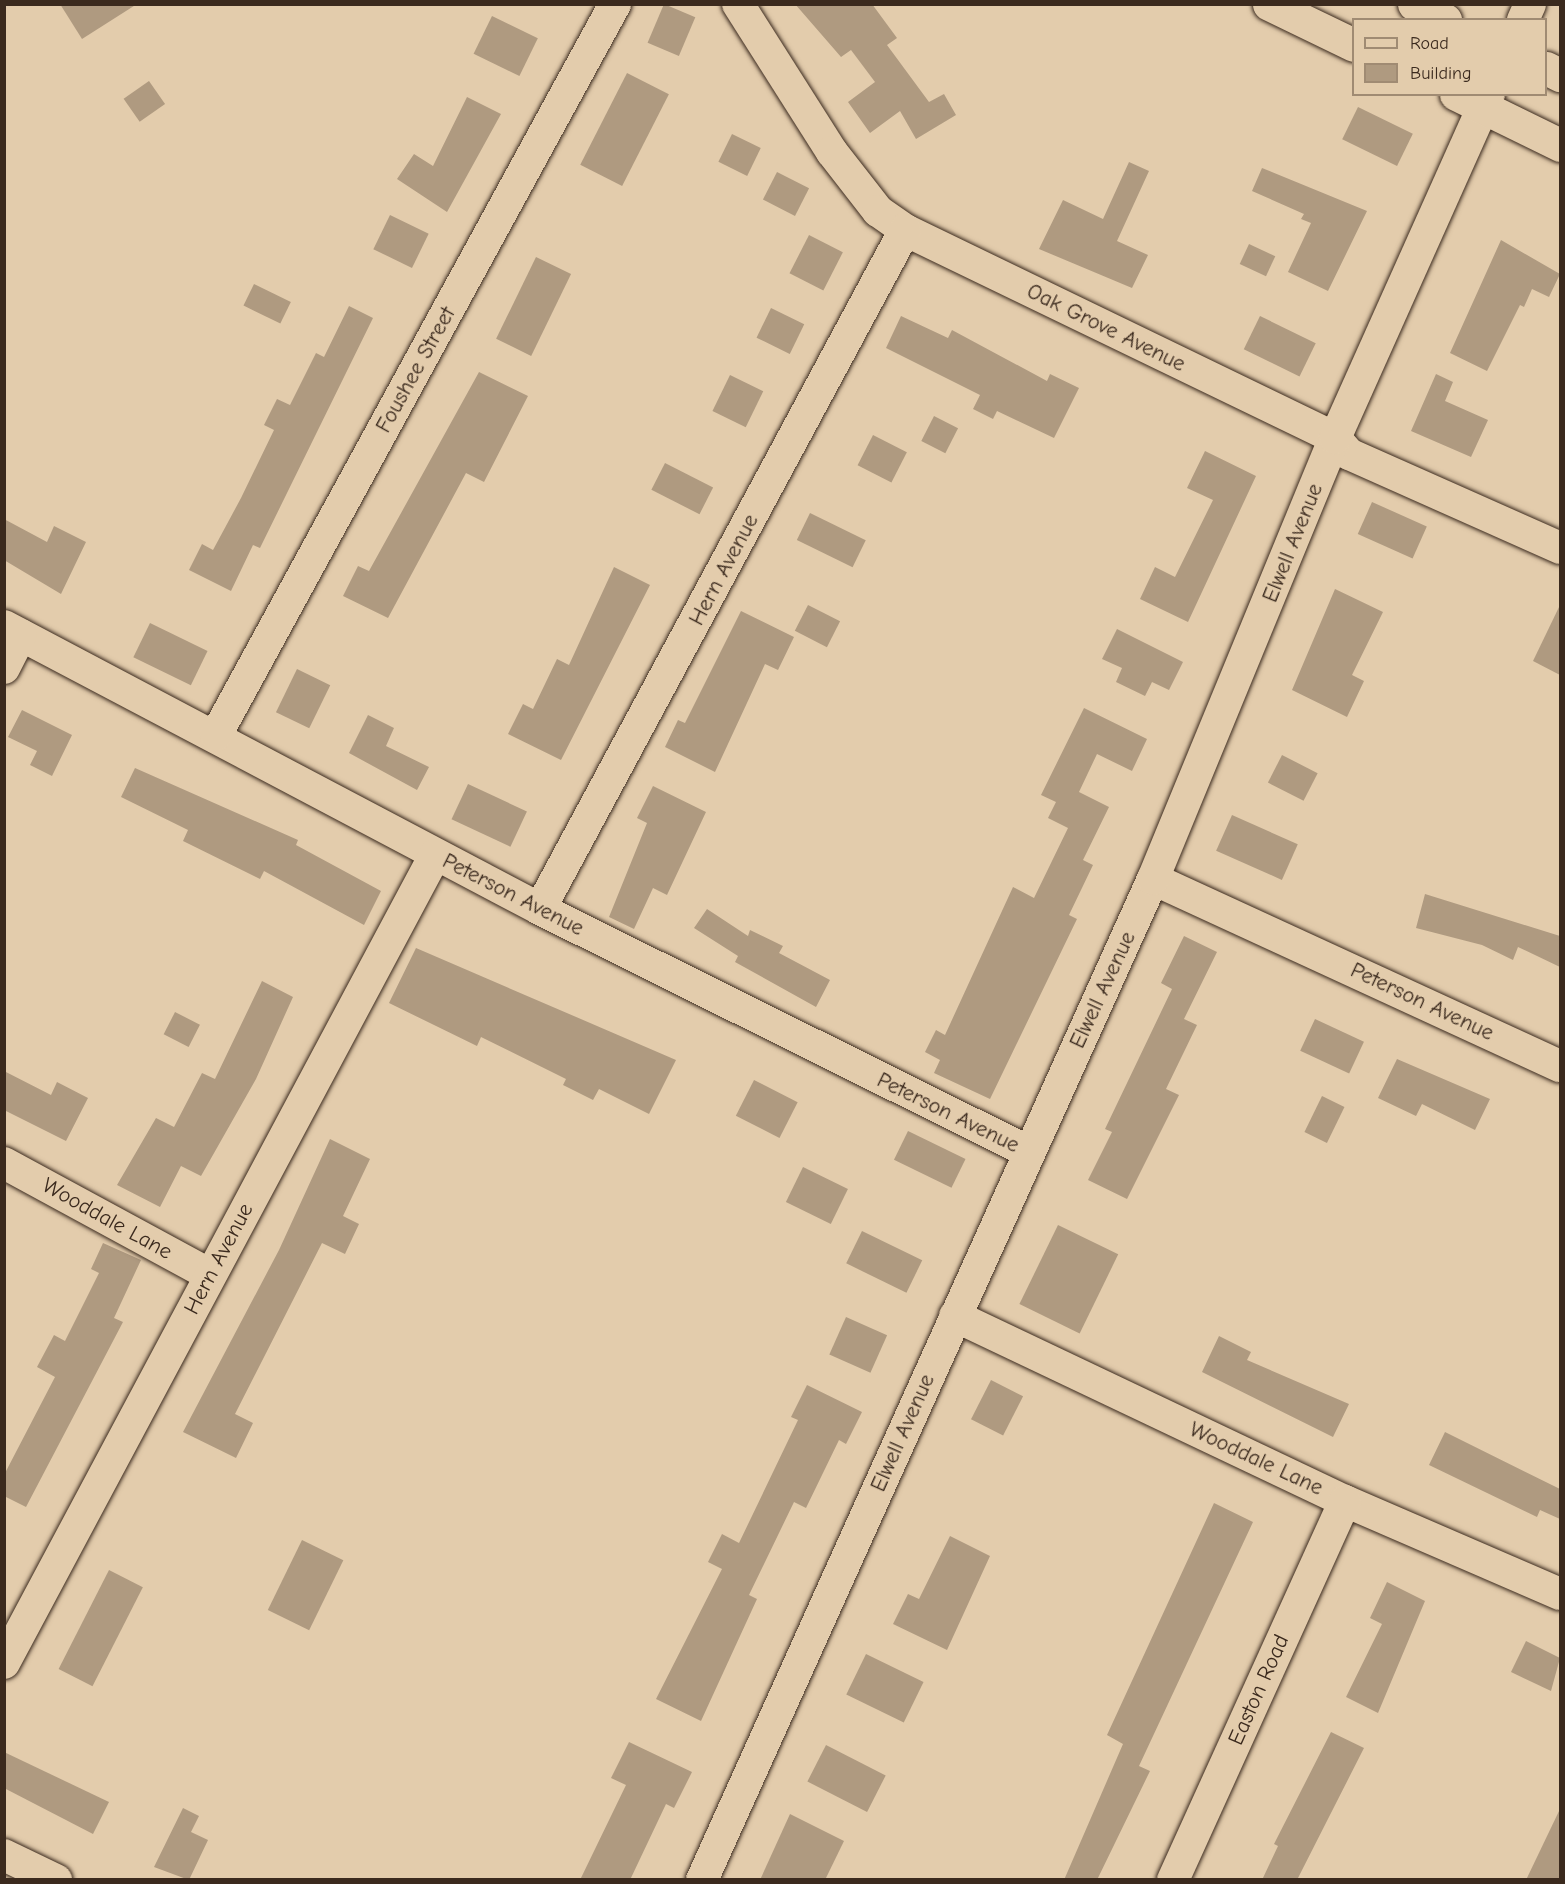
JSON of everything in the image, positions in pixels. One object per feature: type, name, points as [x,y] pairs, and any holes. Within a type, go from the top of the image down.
[{"type":"highway","points":[[1414,4],[1441,18]]},
{"type":"highway","points":[[1270,5],[1352,45]]},
{"type":"highway","points":[[1476,99],[1560,145]]},
{"type":"street","name":"Foushee Street","points":[[216,735],[615,4]]},
{"type":"street","name":"Oak Grove Avenue","points":[[738,4],[832,152],[878,211],[905,230],[1335,438],[1350,454],[1560,548]]},
{"type":"street","points":[[1524,18],[1530,4]]},
{"type":"street","name":"Elwell Avenue","points":[[702,1880],[1154,879],[1476,99]]},
{"type":"street","name":"Hern Avenue","points":[[540,909],[905,230]]},
{"type":"street","name":"Peterson Avenue","points":[[13,631],[216,735],[435,855],[540,909],[1029,1152]]},
{"type":"street","points":[[4,668],[13,631]]},
{"type":"street","name":"Hern Avenue","points":[[4,1663],[435,855]]},
{"type":"street","name":"Peterson Avenue","points":[[1154,879],[1560,1066]]},
{"type":"street","name":"Wooddale Lane","points":[[4,1163],[210,1275]]},
{"type":"street","name":"Wooddale Lane","points":[[955,1317],[1345,1501],[1560,1594]]},
{"type":"street","name":"Easton Road","points":[[1173,1880],[1345,1501]]},
{"type":"street","points":[[4,1855],[56,1880]]},
{"type":"building","points":[[60,4],[137,4],[82,39]]},
{"type":"building","points":[[664,4],[695,17],[679,56],[648,43]]},
{"type":"building","points":[[795,4],[872,4],[897,38],[887,45],[929,102],[944,94],[956,115],[916,139],[900,111],[870,133],[848,102],[875,82],[851,50],[841,57]]},
{"type":"building","points":[[492,16],[538,38],[519,76],[474,54]]},
{"type":"building","points":[[627,73],[669,94],[622,186],[580,165]]},
{"type":"building","points":[[149,81],[165,104],[140,122],[124,99]]},
{"type":"building","points":[[467,97],[501,114],[447,212],[397,179],[414,154],[433,166]]},
{"type":"building","points":[[1358,107],[1413,134],[1397,166],[1342,139]]},
{"type":"building","points":[[732,134],[761,148],[747,176],[718,162]]},
{"type":"building","points":[[1129,162],[1149,171],[1117,241],[1148,255],[1132,288],[1039,249],[1063,200],[1103,219]]},
{"type":"building","points":[[1262,168],[1367,211],[1328,291],[1288,272],[1311,223],[1301,219],[1304,214],[1252,191]]},
{"type":"building","points":[[777,172],[809,188],[795,216],[763,200]]},
{"type":"building","points":[[390,215],[429,234],[412,268],[373,249]]},
{"type":"building","points":[[809,235],[843,252],[823,291],[789,273]]},
{"type":"building","points":[[1501,240],[1560,274],[1549,297],[1532,289],[1524,307],[1520,305],[1487,371],[1450,353]]},
{"type":"building","points":[[1249,244],[1275,256],[1266,276],[1240,264]]},
{"type":"building","points":[[536,257],[571,274],[531,356],[496,339]]},
{"type":"building","points":[[254,284],[291,302],[280,324],[243,306]]},
{"type":"building","points":[[349,306],[373,318],[260,548],[253,545],[231,591],[189,570],[202,544],[213,550],[241,498],[274,430],[264,425],[277,399],[290,405],[316,353],[324,357]]},
{"type":"building","points":[[771,308],[804,324],[790,354],[757,338]]},
{"type":"building","points":[[901,316],[948,338],[952,330],[1047,381],[1050,374],[1079,388],[1054,438],[997,411],[993,419],[973,409],[980,395],[886,348]]},
{"type":"building","points":[[1260,316],[1316,343],[1300,376],[1244,349]]},
{"type":"building","points":[[479,372],[528,396],[484,482],[466,473],[388,618],[343,596],[358,566],[369,571]]},
{"type":"building","points":[[1436,374],[1453,382],[1445,401],[1488,420],[1471,457],[1411,431]]},
{"type":"building","points":[[730,375],[763,391],[746,427],[712,411]]},
{"type":"building","points":[[934,416],[958,428],[945,453],[921,441]]},
{"type":"building","points":[[873,435],[907,452],[891,483],[858,465]]},
{"type":"building","points":[[1205,451],[1256,476],[1188,622],[1140,599],[1155,567],[1175,577],[1213,500],[1187,488]]},
{"type":"building","points":[[665,463],[713,488],[699,514],[651,490]]},
{"type":"building","points":[[1372,502],[1427,526],[1413,558],[1358,534]]},
{"type":"building","points":[[810,513],[866,540],[853,567],[797,540]]},
{"type":"building","points":[[4,519],[47,542],[54,526],[86,542],[61,594],[4,560]]},
{"type":"building","points":[[614,567],[650,585],[561,760],[508,734],[523,704],[533,709],[557,659],[569,665]]},
{"type":"building","points":[[1335,589],[1383,612],[1352,675],[1364,681],[1347,717],[1292,690]]},
{"type":"building","points":[[808,605],[840,621],[827,647],[795,631]]},
{"type":"building","points":[[1560,605],[1560,675],[1533,661]]},
{"type":"building","points":[[741,611],[794,637],[778,670],[765,664],[715,772],[665,747],[678,720],[685,723]]},
{"type":"building","points":[[150,623],[208,651],[191,685],[133,657]]},
{"type":"building","points":[[1117,629],[1183,662],[1169,690],[1152,682],[1145,696],[1116,682],[1122,668],[1102,659]]},
{"type":"building","points":[[297,669],[330,685],[309,728],[276,712]]},
{"type":"building","points":[[1084,708],[1147,739],[1132,771],[1097,754],[1079,792],[1109,807],[1083,860],[1093,865],[1069,915],[1077,919],[990,1099],[934,1073],[940,1060],[925,1052],[936,1030],[945,1035],[1013,887],[1034,898],[1068,828],[1048,818],[1056,802],[1041,795]]},
{"type":"building","points":[[22,710],[72,735],[52,776],[30,765],[37,751],[8,737]]},
{"type":"building","points":[[368,715],[394,728],[386,746],[429,767],[417,790],[349,753]]},
{"type":"building","points":[[1282,755],[1318,773],[1304,801],[1268,783]]},
{"type":"building","points":[[135,768],[298,840],[296,845],[381,891],[364,925],[264,871],[260,879],[183,841],[188,830],[121,797]]},
{"type":"building","points":[[468,784],[527,811],[510,847],[452,819]]},
{"type":"building","points":[[653,786],[706,812],[667,895],[653,888],[634,929],[609,917],[647,823],[637,818]]},
{"type":"building","points":[[1232,815],[1298,844],[1282,880],[1216,851]]},
{"type":"building","points":[[1425,894],[1560,936],[1560,967],[1518,947],[1513,960],[1482,945],[1416,928]]},
{"type":"building","points":[[707,909],[748,936],[750,930],[783,946],[779,953],[830,980],[816,1007],[735,962],[738,956],[694,928]]},
{"type":"building","points":[[1184,936],[1217,952],[1184,1019],[1197,1025],[1166,1089],[1179,1095],[1127,1199],[1088,1180],[1112,1132],[1105,1129],[1172,989],[1161,983]]},
{"type":"building","points":[[416,948],[676,1060],[649,1114],[599,1089],[593,1100],[563,1085],[566,1079],[481,1037],[477,1046],[389,1003]]},
{"type":"building","points":[[262,981],[293,997],[256,1079],[201,1176],[181,1166],[160,1207],[117,1185],[156,1118],[174,1127],[202,1073],[215,1079]]},
{"type":"building","points":[[175,1012],[200,1025],[189,1047],[164,1034]]},
{"type":"building","points":[[1315,1019],[1364,1042],[1349,1074],[1300,1051]]},
{"type":"building","points":[[1397,1059],[1490,1099],[1475,1130],[1422,1104],[1416,1116],[1378,1098]]},
{"type":"building","points":[[4,1071],[51,1095],[57,1082],[88,1098],[66,1141],[4,1110]]},
{"type":"building","points":[[754,1080],[798,1102],[779,1138],[736,1116]]},
{"type":"building","points":[[1322,1096],[1344,1107],[1327,1143],[1304,1132]]},
{"type":"building","points":[[908,1131],[966,1159],[951,1188],[894,1160]]},
{"type":"building","points":[[330,1139],[370,1159],[343,1216],[359,1224],[345,1254],[322,1243],[235,1414],[253,1423],[236,1458],[183,1432],[279,1250]]},
{"type":"building","points":[[803,1167],[848,1189],[831,1224],[786,1202]]},
{"type":"building","points":[[1058,1225],[1118,1254],[1080,1333],[1019,1304]]},
{"type":"building","points":[[862,1231],[922,1260],[906,1293],[846,1263]]},
{"type":"building","points":[[103,1243],[141,1260],[114,1318],[123,1322],[26,1507],[4,1496],[4,1475],[55,1377],[37,1367],[54,1335],[65,1341],[99,1273],[91,1269]]},
{"type":"building","points":[[846,1317],[887,1335],[870,1373],[829,1354]]},
{"type":"building","points":[[1219,1336],[1251,1352],[1247,1360],[1349,1404],[1333,1437],[1202,1372]]},
{"type":"building","points":[[991,1380],[1023,1396],[1003,1436],[971,1419]]},
{"type":"building","points":[[807,1385],[862,1412],[846,1444],[839,1440],[806,1508],[794,1502],[749,1595],[757,1599],[701,1721],[656,1699],[722,1569],[708,1562],[722,1534],[739,1543],[798,1420],[791,1417]]},
{"type":"building","points":[[1445,1432],[1560,1489],[1560,1519],[1540,1510],[1537,1517],[1429,1465]]},
{"type":"building","points":[[1214,1503],[1253,1522],[1139,1766],[1150,1771],[1097,1880],[1064,1880],[1123,1744],[1107,1735]]},
{"type":"building","points":[[950,1536],[990,1556],[947,1650],[893,1624],[908,1594],[919,1599]]},
{"type":"building","points":[[302,1540],[343,1560],[309,1630],[268,1610]]},
{"type":"building","points":[[109,1570],[143,1587],[92,1686],[59,1669]]},
{"type":"building","points":[[1387,1582],[1425,1601],[1378,1713],[1346,1697],[1382,1624],[1370,1618]]},
{"type":"building","points":[[1526,1641],[1560,1658],[1551,1691],[1511,1672]]},
{"type":"building","points":[[866,1654],[924,1682],[904,1723],[846,1694]]},
{"type":"building","points":[[1331,1732],[1364,1748],[1297,1880],[1262,1880],[1278,1846],[1274,1844]]},
{"type":"building","points":[[629,1742],[692,1772],[674,1808],[666,1804],[630,1880],[580,1880],[626,1785],[611,1778]]},
{"type":"building","points":[[826,1745],[886,1775],[867,1812],[807,1782]]},
{"type":"building","points":[[4,1752],[109,1802],[93,1834],[4,1788]]},
{"type":"building","points":[[183,1808],[199,1816],[191,1832],[208,1840],[189,1880],[154,1867]]},
{"type":"building","points":[[1560,1809],[1560,1880],[1526,1880]]},
{"type":"building","points":[[790,1814],[844,1841],[825,1880],[760,1880]]}]
